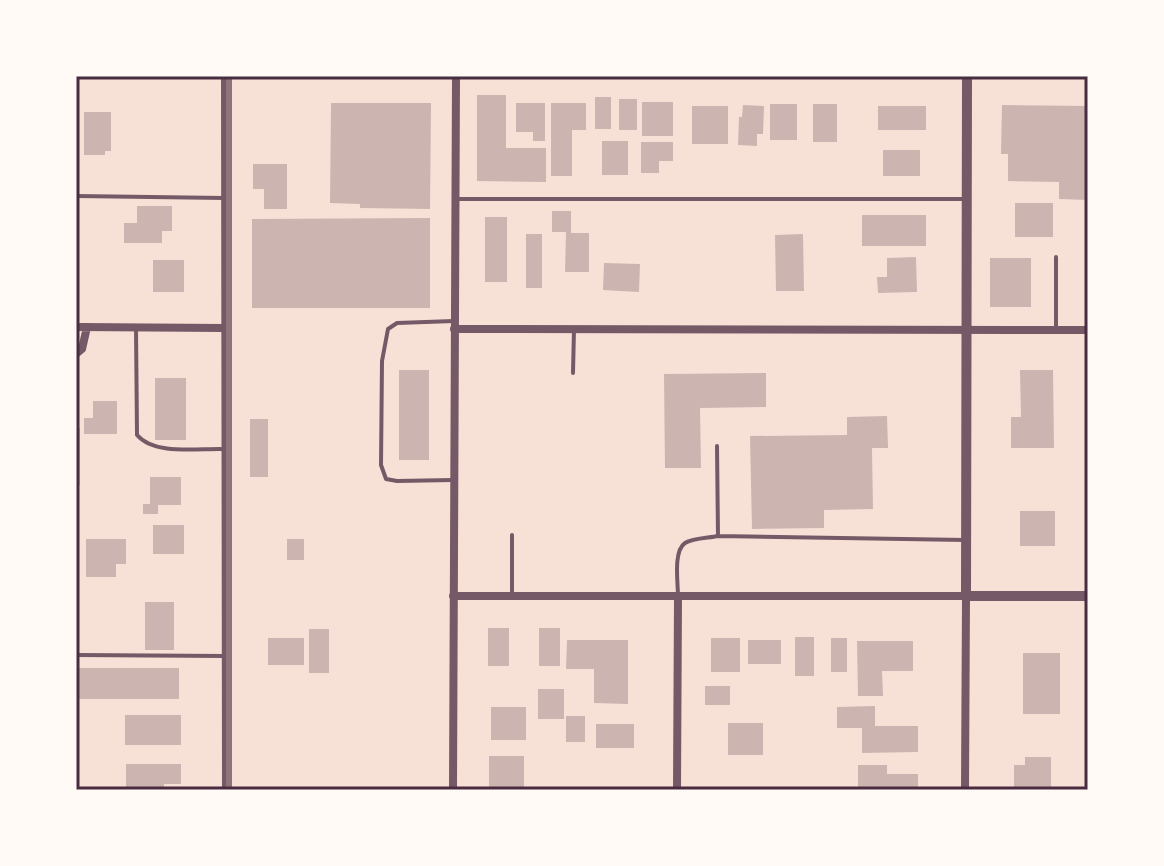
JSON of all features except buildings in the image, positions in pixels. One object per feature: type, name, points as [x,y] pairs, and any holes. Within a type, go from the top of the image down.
[{"type":"street","points":[[225,76],[226,790]]},
{"type":"street","points":[[453,790],[456,76]]},
{"type":"street","points":[[965,790],[967,76]]},
{"type":"street","points":[[454,325],[574,329],[1088,330]]},
{"type":"street","points":[[76,327],[224,328]]},
{"type":"street","points":[[76,354],[82,349],[87,327]]},
{"type":"street","points":[[453,596],[1088,596]]},
{"type":"street","points":[[677,790],[678,596]]},
{"type":"lane","points":[[76,196],[225,198]]},
{"type":"lane","points":[[455,199],[967,199]]},
{"type":"lane","points":[[1056,257],[1056,330]]},
{"type":"lane","points":[[454,325],[397,323],[388,329],[382,361],[381,465],[386,479],[454,480]]},
{"type":"lane","points":[[136,328],[137,435],[158,447],[224,449]]},
{"type":"lane","points":[[573,373],[574,329]]},
{"type":"lane","points":[[717,446],[718,536]]},
{"type":"lane","points":[[512,535],[512,596]]},
{"type":"lane","points":[[678,596],[681,546],[718,536],[966,540]]},
{"type":"lane","points":[[76,655],[225,656]]},
{"type":"railway","points":[[229,76],[229,790]]}]
